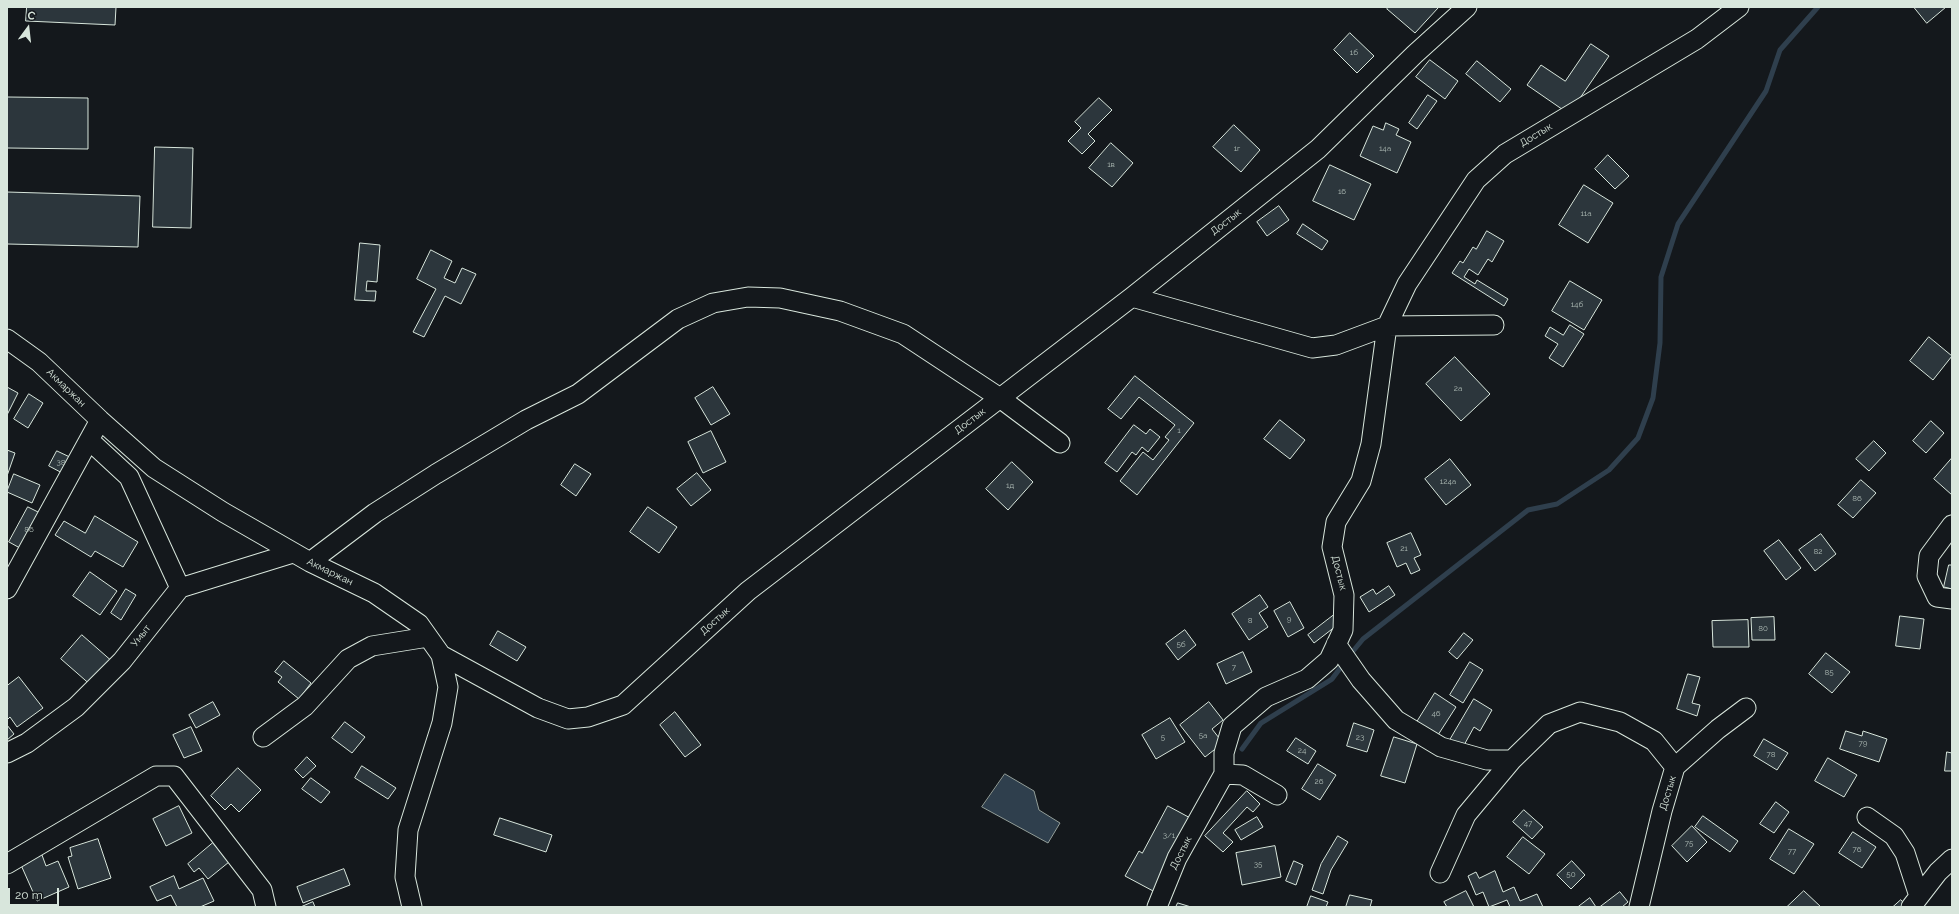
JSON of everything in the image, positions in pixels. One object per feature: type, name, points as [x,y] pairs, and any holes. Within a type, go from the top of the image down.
[{"type":"street","name":"Достык","points":[[441,656],[538,708],[568,719],[588,717],[622,705],[748,591],[1132,297],[1318,149],[1415,54],[1467,7]]},
{"type":"street","name":"Достык","points":[[1157,907],[1177,858],[1224,774],[1224,753],[1232,726],[1266,697],[1307,678],[1329,660],[1343,630],[1344,595],[1332,547],[1336,522],[1361,481],[1371,444],[1387,326],[1407,284],[1476,180],[1505,154],[1697,39],[1738,7]]},
{"type":"street","points":[[310,562],[375,513],[526,420],[578,394],[678,319],[713,303],[748,297],[780,298],[840,311],[903,334],[1000,398],[1060,443]]},
{"type":"street","points":[[1132,297],[1312,348],[1336,346],[1387,326],[1494,325]]},
{"type":"street","name":"Акмаржан","points":[[7,339],[39,362],[100,420],[154,468],[223,512],[293,553],[374,594],[419,624],[441,656],[448,688],[442,723],[408,830],[405,877],[412,907]]},
{"type":"street","points":[[7,589],[100,420]]},
{"type":"street","points":[[89,440],[129,477],[180,588],[293,553]]},
{"type":"street","points":[[1952,525],[1928,556],[1927,576],[1937,596],[1952,599]]},
{"type":"street","name":"Умыт","points":[[7,753],[27,744],[76,707],[122,661],[180,588]]},
{"type":"street","points":[[263,737],[305,706],[348,659],[372,646],[428,637]]},
{"type":"street","points":[[1336,644],[1361,680],[1396,720],[1441,747],[1487,760],[1512,760]]},
{"type":"street","name":"Достык","points":[[1639,907],[1662,811],[1676,767],[1718,729],[1746,708]]},
{"type":"street","points":[[1440,873],[1466,815],[1512,760],[1549,724],[1580,712],[1620,722],[1654,741],[1676,767]]},
{"type":"street","points":[[1224,774],[1243,775],[1277,795]]},
{"type":"street","points":[[7,864],[156,776],[174,776],[262,890],[266,907]]},
{"type":"street","points":[[1867,817],[1894,836],[1905,853],[1915,902]]},
{"type":"street","points":[[1915,902],[1938,872],[1952,859]]},
{"type":"water","points":[[1005,774],[1034,791],[1039,810],[1060,823],[1048,843],[982,807]]},
{"type":"building","points":[[27,7],[116,7],[115,25],[26,21]]},
{"type":"building","points":[[1389,7],[1438,8],[1415,33],[1387,9]]},
{"type":"building","points":[[1914,7],[1946,7],[1927,23]]},
{"type":"building","points":[[1350,33],[1374,56],[1357,73],[1334,50]]},
{"type":"building","points":[[1591,44],[1609,56],[1569,114],[1527,85],[1541,65],[1565,81]]},
{"type":"building","points":[[1430,60],[1458,81],[1445,99],[1416,77]]},
{"type":"building","points":[[1477,61],[1511,89],[1500,102],[1466,74]]},
{"type":"building","points":[[1428,95],[1437,101],[1417,129],[1409,123]]},
{"type":"building","points":[[7,97],[88,98],[88,149],[7,148]]},
{"type":"building","points":[[1099,98],[1112,110],[1088,134],[1095,141],[1082,154],[1068,141],[1081,128],[1075,122]]},
{"type":"building","points":[[1386,123],[1399,129],[1396,135],[1411,142],[1397,173],[1360,156],[1373,126],[1383,130]]},
{"type":"building","points":[[1234,125],[1260,150],[1241,172],[1213,147]]},
{"type":"building","points":[[1111,143],[1133,163],[1112,187],[1089,168]]},
{"type":"building","points":[[155,147],[193,148],[191,228],[153,227]]},
{"type":"building","points":[[1608,155],[1629,176],[1615,189],[1595,169]]},
{"type":"building","points":[[1330,165],[1371,184],[1354,220],[1313,201]]},
{"type":"building","points":[[1584,185],[1613,203],[1588,243],[1559,225]]},
{"type":"building","points":[[7,192],[140,196],[138,247],[7,244]]},
{"type":"building","points":[[1279,206],[1289,220],[1267,236],[1257,222]]},
{"type":"building","points":[[1303,224],[1328,241],[1322,250],[1297,234]]},
{"type":"building","points":[[1487,231],[1504,241],[1492,262],[1488,259],[1478,275],[1469,269],[1464,277],[1475,284],[1477,280],[1508,299],[1504,306],[1452,273],[1460,261],[1463,263],[1473,247],[1476,249]]},
{"type":"building","points":[[360,243],[380,245],[377,282],[367,281],[366,291],[376,291],[375,301],[355,300]]},
{"type":"building","points":[[431,250],[452,261],[444,278],[455,283],[462,268],[476,274],[461,304],[445,296],[424,337],[413,332],[436,289],[417,279]]},
{"type":"building","points":[[1570,281],[1602,300],[1584,330],[1552,311]]},
{"type":"building","points":[[1570,325],[1584,334],[1563,367],[1549,358],[1558,344],[1545,336],[1550,327],[1563,335]]},
{"type":"building","points":[[1929,337],[1952,356],[1933,380],[1910,361]]},
{"type":"building","points":[[1455,357],[1490,394],[1461,421],[1426,384]]},
{"type":"building","points":[[1135,376],[1194,423],[1137,495],[1120,481],[1143,452],[1153,460],[1169,440],[1165,437],[1175,425],[1139,397],[1121,419],[1108,409]]},
{"type":"building","points":[[7,387],[18,393],[7,415]]},
{"type":"building","points":[[713,387],[730,414],[711,425],[695,398]]},
{"type":"building","points":[[29,394],[43,403],[28,428],[14,419]]},
{"type":"building","points":[[1280,420],[1305,440],[1290,459],[1264,439]]},
{"type":"building","points":[[1931,421],[1944,433],[1926,453],[1913,441]]},
{"type":"building","points":[[1134,425],[1146,434],[1150,429],[1160,437],[1148,452],[1142,447],[1136,455],[1132,452],[1117,472],[1105,463]]},
{"type":"building","points":[[711,431],[726,462],[703,473],[688,442]]},
{"type":"building","points":[[1874,441],[1886,453],[1869,471],[1856,459]]},
{"type":"building","points":[[7,450],[15,453],[7,476]]},
{"type":"building","points":[[57,451],[74,459],[66,475],[49,466]]},
{"type":"building","points":[[1952,458],[1952,495],[1934,479]]},
{"type":"building","points":[[1450,459],[1471,485],[1446,505],[1425,479]]},
{"type":"building","points":[[1012,462],[1033,482],[1008,510],[986,489]]},
{"type":"building","points":[[575,464],[591,474],[576,496],[561,485]]},
{"type":"building","points":[[697,473],[711,490],[691,506],[677,489]]},
{"type":"building","points":[[14,474],[40,485],[32,503],[7,492]]},
{"type":"building","points":[[1861,480],[1876,493],[1853,518],[1838,505]]},
{"type":"building","points":[[28,507],[48,517],[29,553],[9,542]]},
{"type":"building","points":[[648,507],[677,527],[659,553],[630,532]]},
{"type":"building","points":[[95,516],[138,542],[123,567],[95,551],[91,557],[55,535],[64,521],[85,533]]},
{"type":"building","points":[[1411,533],[1421,555],[1414,558],[1420,570],[1411,574],[1406,563],[1397,567],[1387,543]]},
{"type":"building","points":[[1821,534],[1836,554],[1815,571],[1799,550]]},
{"type":"building","points":[[1779,540],[1801,568],[1786,580],[1764,551]]},
{"type":"building","points":[[1949,565],[1952,565],[1952,589],[1944,587]]},
{"type":"building","points":[[90,572],[117,591],[100,615],[73,596]]},
{"type":"building","points":[[1389,586],[1395,595],[1369,612],[1360,597],[1373,589],[1376,594]]},
{"type":"building","points":[[126,589],[136,595],[121,620],[111,613]]},
{"type":"building","points":[[1260,595],[1268,607],[1259,613],[1268,627],[1249,640],[1232,614]]},
{"type":"building","points":[[1290,602],[1304,628],[1288,637],[1274,611]]},
{"type":"building","points":[[1334,615],[1340,623],[1314,643],[1308,635]]},
{"type":"building","points":[[1900,616],[1924,619],[1920,649],[1896,646]]},
{"type":"building","points":[[1774,617],[1775,640],[1752,640],[1751,618]]},
{"type":"building","points":[[1748,620],[1749,647],[1713,647],[1712,621]]},
{"type":"building","points":[[1185,630],[1196,645],[1178,660],[1166,644]]},
{"type":"building","points":[[498,631],[526,647],[517,661],[490,645]]},
{"type":"building","points":[[1464,633],[1473,640],[1457,659],[1449,652]]},
{"type":"building","points":[[82,635],[114,663],[93,687],[61,659]]},
{"type":"building","points":[[1243,652],[1252,672],[1226,684],[1217,664]]},
{"type":"building","points":[[1826,653],[1850,672],[1832,693],[1809,674]]},
{"type":"building","points":[[284,661],[311,683],[299,699],[278,682],[282,677],[275,672]]},
{"type":"building","points":[[1470,662],[1483,670],[1463,703],[1450,695]]},
{"type":"building","points":[[1688,674],[1700,677],[1692,703],[1700,705],[1697,716],[1677,709]]},
{"type":"building","points":[[19,677],[43,708],[17,727],[10,717],[7,720],[7,686]]},
{"type":"building","points":[[1435,693],[1456,707],[1438,735],[1417,722]]},
{"type":"building","points":[[1474,699],[1492,710],[1480,731],[1474,727],[1463,747],[1450,740]]},
{"type":"building","points":[[213,702],[220,715],[196,728],[189,715]]},
{"type":"building","points":[[1209,702],[1223,720],[1212,729],[1223,743],[1205,757],[1180,725]]},
{"type":"building","points":[[675,712],[701,745],[685,757],[660,725]]},
{"type":"building","points":[[1170,718],[1185,742],[1156,759],[1142,735]]},
{"type":"building","points":[[345,722],[365,737],[352,753],[332,738]]},
{"type":"building","points":[[1354,723],[1374,730],[1367,752],[1347,746]]},
{"type":"building","points":[[7,725],[14,734],[7,740]]},
{"type":"building","points":[[191,727],[202,751],[184,758],[173,735]]},
{"type":"building","points":[[1846,731],[1862,736],[1863,731],[1887,739],[1879,762],[1840,749]]},
{"type":"building","points":[[1394,737],[1417,744],[1405,783],[1381,776]]},
{"type":"building","points":[[1296,738],[1316,751],[1308,764],[1287,751]]},
{"type":"building","points":[[1764,739],[1788,753],[1777,770],[1754,756]]},
{"type":"building","points":[[1947,752],[1952,753],[1952,771],[1945,771]]},
{"type":"building","points":[[307,757],[316,766],[303,778],[295,770]]},
{"type":"building","points":[[1828,758],[1857,775],[1844,797],[1815,781]]},
{"type":"building","points":[[1318,764],[1336,775],[1320,800],[1302,789]]},
{"type":"building","points":[[362,766],[396,788],[388,799],[355,778]]},
{"type":"building","points":[[238,768],[261,790],[239,812],[231,804],[225,810],[211,796]]},
{"type":"building","points":[[311,778],[330,792],[321,803],[302,789]]},
{"type":"building","points":[[1247,791],[1260,804],[1253,812],[1247,807],[1223,833],[1233,842],[1223,852],[1205,836]]},
{"type":"building","points":[[1776,802],[1789,812],[1774,833],[1760,824]]},
{"type":"building","points":[[179,806],[192,833],[166,846],[153,819]]},
{"type":"building","points":[[1168,806],[1194,820],[1155,892],[1125,876],[1139,851],[1142,853]]},
{"type":"building","points":[[1524,810],[1543,827],[1532,839],[1513,822]]},
{"type":"building","points":[[1703,816],[1738,841],[1730,852],[1695,827]]},
{"type":"building","points":[[1257,817],[1263,827],[1241,840],[1235,830]]},
{"type":"building","points":[[500,818],[552,835],[546,852],[494,835]]},
{"type":"building","points":[[1692,826],[1707,842],[1687,862],[1672,846]]},
{"type":"building","points":[[1789,829],[1814,844],[1794,874],[1770,859]]},
{"type":"building","points":[[1853,832],[1876,847],[1862,868],[1839,853]]},
{"type":"building","points":[[1338,836],[1348,842],[1331,870],[1323,894],[1312,890],[1321,864]]},
{"type":"building","points":[[1523,837],[1545,854],[1529,874],[1507,857]]},
{"type":"building","points":[[98,839],[111,878],[78,889],[68,857],[72,856],[70,848]]},
{"type":"building","points":[[213,843],[229,862],[208,879],[199,868],[194,872],[188,864]]},
{"type":"building","points":[[1275,846],[1281,877],[1242,885],[1236,853]]},
{"type":"building","points":[[42,855],[46,866],[58,861],[69,887],[37,901],[21,865]]},
{"type":"building","points":[[1294,861],[1303,865],[1296,885],[1286,881]]},
{"type":"building","points":[[1572,861],[1585,875],[1571,889],[1557,875]]},
{"type":"building","points":[[344,869],[350,885],[303,903],[297,887]]},
{"type":"building","points":[[1495,871],[1503,892],[1514,887],[1520,901],[1537,894],[1543,907],[1510,907],[1507,900],[1489,907],[1483,892],[1476,895],[1468,876],[1476,872],[1479,878]]},
{"type":"building","points":[[174,876],[179,889],[203,878],[214,901],[200,907],[177,907],[171,895],[157,901],[150,887]]},
{"type":"building","points":[[1466,891],[1474,907],[1447,907],[1444,902]]},
{"type":"building","points":[[1804,891],[1821,907],[1787,907]]},
{"type":"building","points":[[1620,892],[1628,902],[1622,907],[1600,907]]},
{"type":"building","points":[[1350,895],[1372,900],[1370,907],[1346,907]]},
{"type":"building","points":[[1311,896],[1328,902],[1326,907],[1307,907]]},
{"type":"building","points":[[1590,898],[1596,907],[1578,907]]},
{"type":"building","points":[[1901,900],[1907,907],[1893,907]]},
{"type":"building","points":[[313,902],[315,907],[301,907]]},
{"type":"building","points":[[1178,903],[1191,907],[1176,907]]},
{"type":"waterway","points":[[1349,656],[1363,639],[1528,510],[1557,504],[1609,470],[1638,438],[1653,398],[1660,343],[1661,277],[1678,224],[1766,91],[1780,50],[1818,7]]},
{"type":"waterway","points":[[1242,749],[1261,723],[1332,679],[1344,663]]}]
